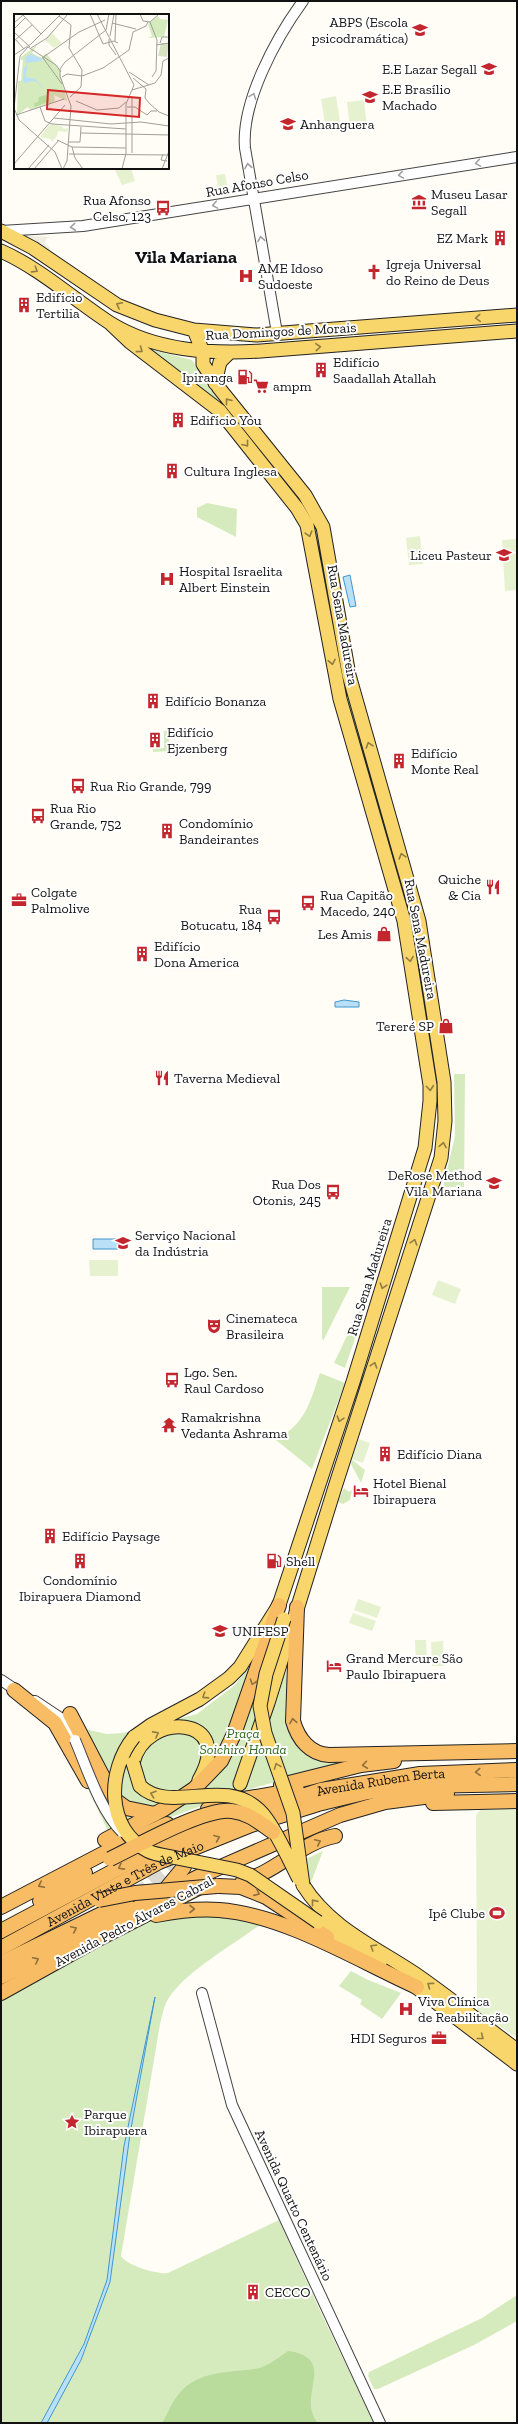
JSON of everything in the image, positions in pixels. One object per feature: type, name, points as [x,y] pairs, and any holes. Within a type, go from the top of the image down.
[{"type":"highway","points":[[105,1840],[154,1814],[194,1789],[221,1761],[234,1734],[279,1605]]},
{"type":"highway","points":[[297,1607],[292,1716],[294,1728],[302,1741],[313,1750],[325,1755],[517,1751]]},
{"type":"highway","points":[[14,1690],[55,1722],[62,1732],[112,1826],[110,1833],[105,1840],[77,1868]]},
{"type":"highway","points":[[70,1714],[109,1790],[117,1802],[129,1809],[154,1814]]},
{"type":"highway","points":[[1,1907],[39,1886],[147,1832],[193,1814],[273,1787],[361,1765],[439,1756],[445,1752]]},
{"type":"highway","name":"Avenida Rubem Berta","points":[[249,1819],[321,1790],[420,1774],[517,1770]]},
{"type":"highway","name":"Avenida Rubem Berta","points":[[249,1819],[368,1792],[422,1786],[517,1784]]},
{"type":"highway","points":[[1,1977],[161,1895],[312,1826],[365,1807],[412,1798],[469,1791],[477,1785]]},
{"type":"highway","points":[[238,1800],[304,1788],[321,1790]]},
{"type":"highway","points":[[312,1826],[322,1827],[376,1810],[402,1806],[517,1801]]},
{"type":"highway","points":[[100,1803],[108,1808],[117,1802]]},
{"type":"highway","points":[[1,1924],[110,1859],[182,1825],[221,1811],[230,1810],[249,1815],[273,1832]]},
{"type":"highway","name":"Avenida Vinte e Três de Maio","points":[[1,1948],[159,1862],[249,1819]]},
{"type":"highway","name":"Avenida Vinte e Três de Maio","points":[[1,1931],[153,1850],[249,1819]]},
{"type":"highway","points":[[218,1886],[252,1877],[278,1866],[318,1842],[336,1836]]},
{"type":"highway","name":"Avenida Pedro Álvares Cabral","points":[[1,1993],[139,1918],[210,1882],[266,1848]]},
{"type":"highway","points":[[161,1895],[184,1867]]},
{"type":"highway","points":[[82,1904],[135,1893],[218,1886],[241,1887],[266,1897],[337,1944],[354,1958]]},
{"type":"highway","points":[[1,1963],[126,1902]]},
{"type":"highway","points":[[139,1918],[184,1909],[220,1910],[272,1922],[298,1931],[354,1958],[416,1980]]},
{"type":"main road","name":"Rua Domingos de Morais","points":[[1,231],[33,248],[117,305],[155,320],[194,330],[245,335],[517,315]]},
{"type":"main road","name":"Rua Domingos de Morais","points":[[1,251],[59,285],[111,324],[158,343],[203,352],[229,353],[261,351],[517,331]]},
{"type":"main road","name":"Rua Sena Madureira","points":[[111,324],[130,342],[220,411],[297,508],[307,525],[338,692],[404,921],[426,1060],[430,1101],[425,1148],[353,1382],[279,1605],[240,1667],[229,1678],[200,1699],[151,1725],[134,1737],[122,1757],[114,1790],[117,1813],[130,1838]]},
{"type":"main road","name":"Rua Sena Madureira","points":[[194,330],[203,352],[204,364],[215,382],[305,495],[323,527],[349,675],[419,921],[442,1059],[445,1122],[441,1158],[297,1607],[268,1703],[240,1784]]},
{"type":"main road","points":[[261,351],[277,333]]},
{"type":"main road","points":[[215,382],[220,362],[229,353]]},
{"type":"main road","points":[[303,1886],[293,1813],[265,1733],[260,1706],[266,1674],[323,1501],[340,1472]]},
{"type":"main road","points":[[194,1789],[205,1770],[209,1753],[208,1744],[198,1730],[182,1726],[164,1730],[154,1735],[140,1747],[133,1763],[136,1778],[146,1792],[164,1797],[212,1794],[244,1799],[265,1816],[303,1886],[323,1919]]},
{"type":"main road","points":[[130,1838],[150,1852],[250,1875],[323,1919],[416,1980],[517,2050]]},
{"type":"main road","points":[[416,1980],[517,2064]]},
{"type":"street","points":[[277,333],[244,134],[248,110],[279,38],[303,1]]},
{"type":"street","name":"Rua Afonso Celso","points":[[1,231],[83,226],[517,157]]},
{"type":"street","points":[[1,1680],[14,1690],[56,1714],[67,1724],[98,1793],[112,1820],[130,1838]]},
{"type":"street","name":"Avenida Quarto Centenário","points":[[202,1993],[232,2105],[380,2423]]},
{"type":"green space","points":[[336,96],[340,122],[325,124],[321,99]]},
{"type":"green space","points":[[364,100],[367,128],[350,130],[347,102]]},
{"type":"green space","points":[[114,169],[131,169],[135,181],[122,185]]},
{"type":"green space","points":[[225,174],[228,189],[219,191],[216,175]]},
{"type":"green space","points":[[141,347],[192,360],[220,401]]},
{"type":"green space","points":[[207,503],[237,509],[236,537],[197,517],[197,508]]},
{"type":"green space","points":[[420,536],[423,564],[409,565],[406,538]]},
{"type":"green space","points":[[517,539],[517,590],[505,591],[502,540]]},
{"type":"green space","points":[[164,731],[169,731],[169,751],[153,752],[153,748],[164,748]]},
{"type":"green space","points":[[454,1074],[465,1074],[464,1187],[443,1187],[455,1136]]},
{"type":"green space","points":[[89,1260],[118,1260],[118,1276],[90,1276]]},
{"type":"green space","points":[[377,1273],[345,1368],[334,1363]]},
{"type":"green space","points":[[438,1280],[461,1289],[455,1304],[432,1295]]},
{"type":"green space","points":[[322,1287],[350,1287],[323,1341],[322,1337]]},
{"type":"green space","points":[[320,1373],[345,1383],[312,1469],[276,1440],[294,1426],[305,1412]]},
{"type":"green space","points":[[359,1439],[370,1443],[363,1463],[352,1459]]},
{"type":"green space","points":[[352,1460],[365,1470],[361,1483],[351,1464]]},
{"type":"green space","points":[[344,1488],[349,1492],[352,1490],[350,1500],[343,1504],[338,1502]]},
{"type":"green space","points":[[358,1599],[381,1607],[377,1618],[354,1610]]},
{"type":"green space","points":[[353,1613],[376,1621],[372,1631],[349,1623]]},
{"type":"green space","points":[[415,1640],[426,1640],[427,1663],[416,1664]]},
{"type":"green space","points":[[443,1641],[444,1666],[432,1666],[431,1642]]},
{"type":"green space","name":"Praça Soichiro Honda","points":[[252,1662],[284,1664],[300,1745],[380,1755],[309,1772],[237,1793],[149,1825],[108,1831],[62,1735],[76,1727],[107,1734],[123,1733],[197,1714],[235,1685]]},
{"type":"green space","name":"Ipê Clube","points":[[517,1809],[517,2038],[477,2011],[476,1815],[480,1810]]},
{"type":"green space","points":[[323,1851],[310,1885],[306,1859]]},
{"type":"green space","name":"Parque Ibirapuera","points":[[185,1912],[264,1922],[196,1970],[173,1992],[165,2005],[160,2024],[121,2256],[129,2263],[143,2269],[168,2273],[279,2220],[322,2315],[374,2423],[1,2423],[1,2001],[141,1921]]},
{"type":"green space","points":[[351,1971],[366,1979],[401,1993],[382,2019],[360,2004],[362,2000],[339,1986]]},
{"type":"green space","points":[[517,2295],[517,2321],[474,2345],[378,2389],[374,2389],[368,2376],[369,2372],[482,2318]]},
{"type":"green space","points":[[288,2351],[302,2354],[310,2360],[314,2367],[311,2403],[312,2412],[317,2423],[162,2423],[175,2399],[191,2383],[211,2375],[259,2368],[272,2362]]},
{"type":"shaded area","points":[[16,235],[51,237],[46,239],[45,243],[50,248],[49,255]]},
{"type":"water","points":[[350,575],[356,606],[350,607],[343,577]]},
{"type":"water","points":[[344,1000],[359,1002],[359,1007],[335,1007],[335,1002]]},
{"type":"water","points":[[93,1239],[118,1239],[118,1249],[93,1249]]},
{"type":"water","points":[[155,1997],[130,2134],[110,2282],[81,2360],[47,2423],[41,2423],[84,2344],[107,2280],[124,2146]]},
{"type":"tunnel","points":[[135,1895],[149,1885],[186,1851]]},
{"type":"place","name":"ABPS (Escola psicodramática)","points":[[420,30]]},
{"type":"place","name":"E.E Lazar Segall","points":[[489,69]]},
{"type":"place","name":"E.E Brasílio Machado","points":[[370,97]]},
{"type":"place","name":"Anhanguera","points":[[288,124]]},
{"type":"place","name":"Museu Lasar Segall","points":[[419,202]]},
{"type":"place","name":"Rua Afonso Celso, 123","points":[[163,208]]},
{"type":"place","name":"EZ Mark","points":[[500,238]]},
{"type":"place","name":"Igreja Universal do Reino de Deus","points":[[374,272]]},
{"type":"place","name":"AME Idoso Sudoeste","points":[[246,276]]},
{"type":"place","name":"Edifício Tertilia","points":[[24,305]]},
{"type":"place","name":"Edifício Saadallah Atallah","points":[[321,370]]},
{"type":"place","name":"Ipiranga","points":[[245,377]]},
{"type":"place","name":"ampm","points":[[261,386]]},
{"type":"place","name":"Edifício You","points":[[178,420]]},
{"type":"place","name":"Cultura Inglesa","points":[[172,471]]},
{"type":"place","name":"Liceu Pasteur","points":[[504,555]]},
{"type":"place","name":"Hospital Israelita Albert Einstein","points":[[167,579]]},
{"type":"place","name":"Edifício Bonanza","points":[[153,701]]},
{"type":"place","name":"Edifício Ejzenberg","points":[[155,740]]},
{"type":"place","name":"Edifício Monte Real","points":[[399,761]]},
{"type":"place","name":"Rua Rio Grande, 799","points":[[78,786]]},
{"type":"place","name":"Rua Rio Grande, 752","points":[[38,816]]},
{"type":"place","name":"Condomínio Bandeirantes","points":[[167,831]]},
{"type":"place","name":"Quiche & Cia","points":[[493,887]]},
{"type":"place","name":"Colgate Palmolive","points":[[19,900]]},
{"type":"place","name":"Rua Capitão Macedo, 240","points":[[308,903]]},
{"type":"place","name":"Rua Botucatu, 184","points":[[274,917]]},
{"type":"place","name":"Les Amis","points":[[384,934]]},
{"type":"place","name":"Edifício Dona America","points":[[142,954]]},
{"type":"place","name":"Tereré SP","points":[[446,1026]]},
{"type":"place","name":"Taverna Medieval","points":[[162,1078]]},
{"type":"place","name":"DeRose Method Vila Mariana","points":[[494,1183]]},
{"type":"place","name":"Rua Dos Otonis, 245","points":[[333,1192]]},
{"type":"place","name":"Serviço Nacional da Indústria","points":[[123,1243]]},
{"type":"place","name":"Cinemateca Brasileira","points":[[214,1326]]},
{"type":"place","name":"Lgo. Sen. Raul Cardoso","points":[[172,1380]]},
{"type":"place","name":"Ramakrishna Vedanta Ashrama","points":[[169,1425]]},
{"type":"place","name":"Edifício Diana","points":[[385,1454]]},
{"type":"place","name":"Hotel Bienal Ibirapuera","points":[[361,1491]]},
{"type":"place","name":"Edifício Paysage","points":[[50,1536]]},
{"type":"place","name":"Condomínio Ibirapuera Diamond","points":[[80,1561]]},
{"type":"place","name":"Shell","points":[[274,1561]]},
{"type":"place","name":"UNIFESP","points":[[220,1631]]},
{"type":"place","name":"Grand Mercure São Paulo Ibirapuera","points":[[334,1666]]},
{"type":"place","name":"Ipê Clube","points":[[497,1913]]},
{"type":"place","name":"Viva Clínica de Reabilitação","points":[[406,2009]]},
{"type":"place","name":"HDI Seguros","points":[[439,2038]]},
{"type":"place","name":"Parque Ibirapuera","points":[[72,2122]]},
{"type":"place","name":"CECCO","points":[[253,2292]]},
{"type":"district","name":"Vila Mariana","points":[[186,257]]}]
